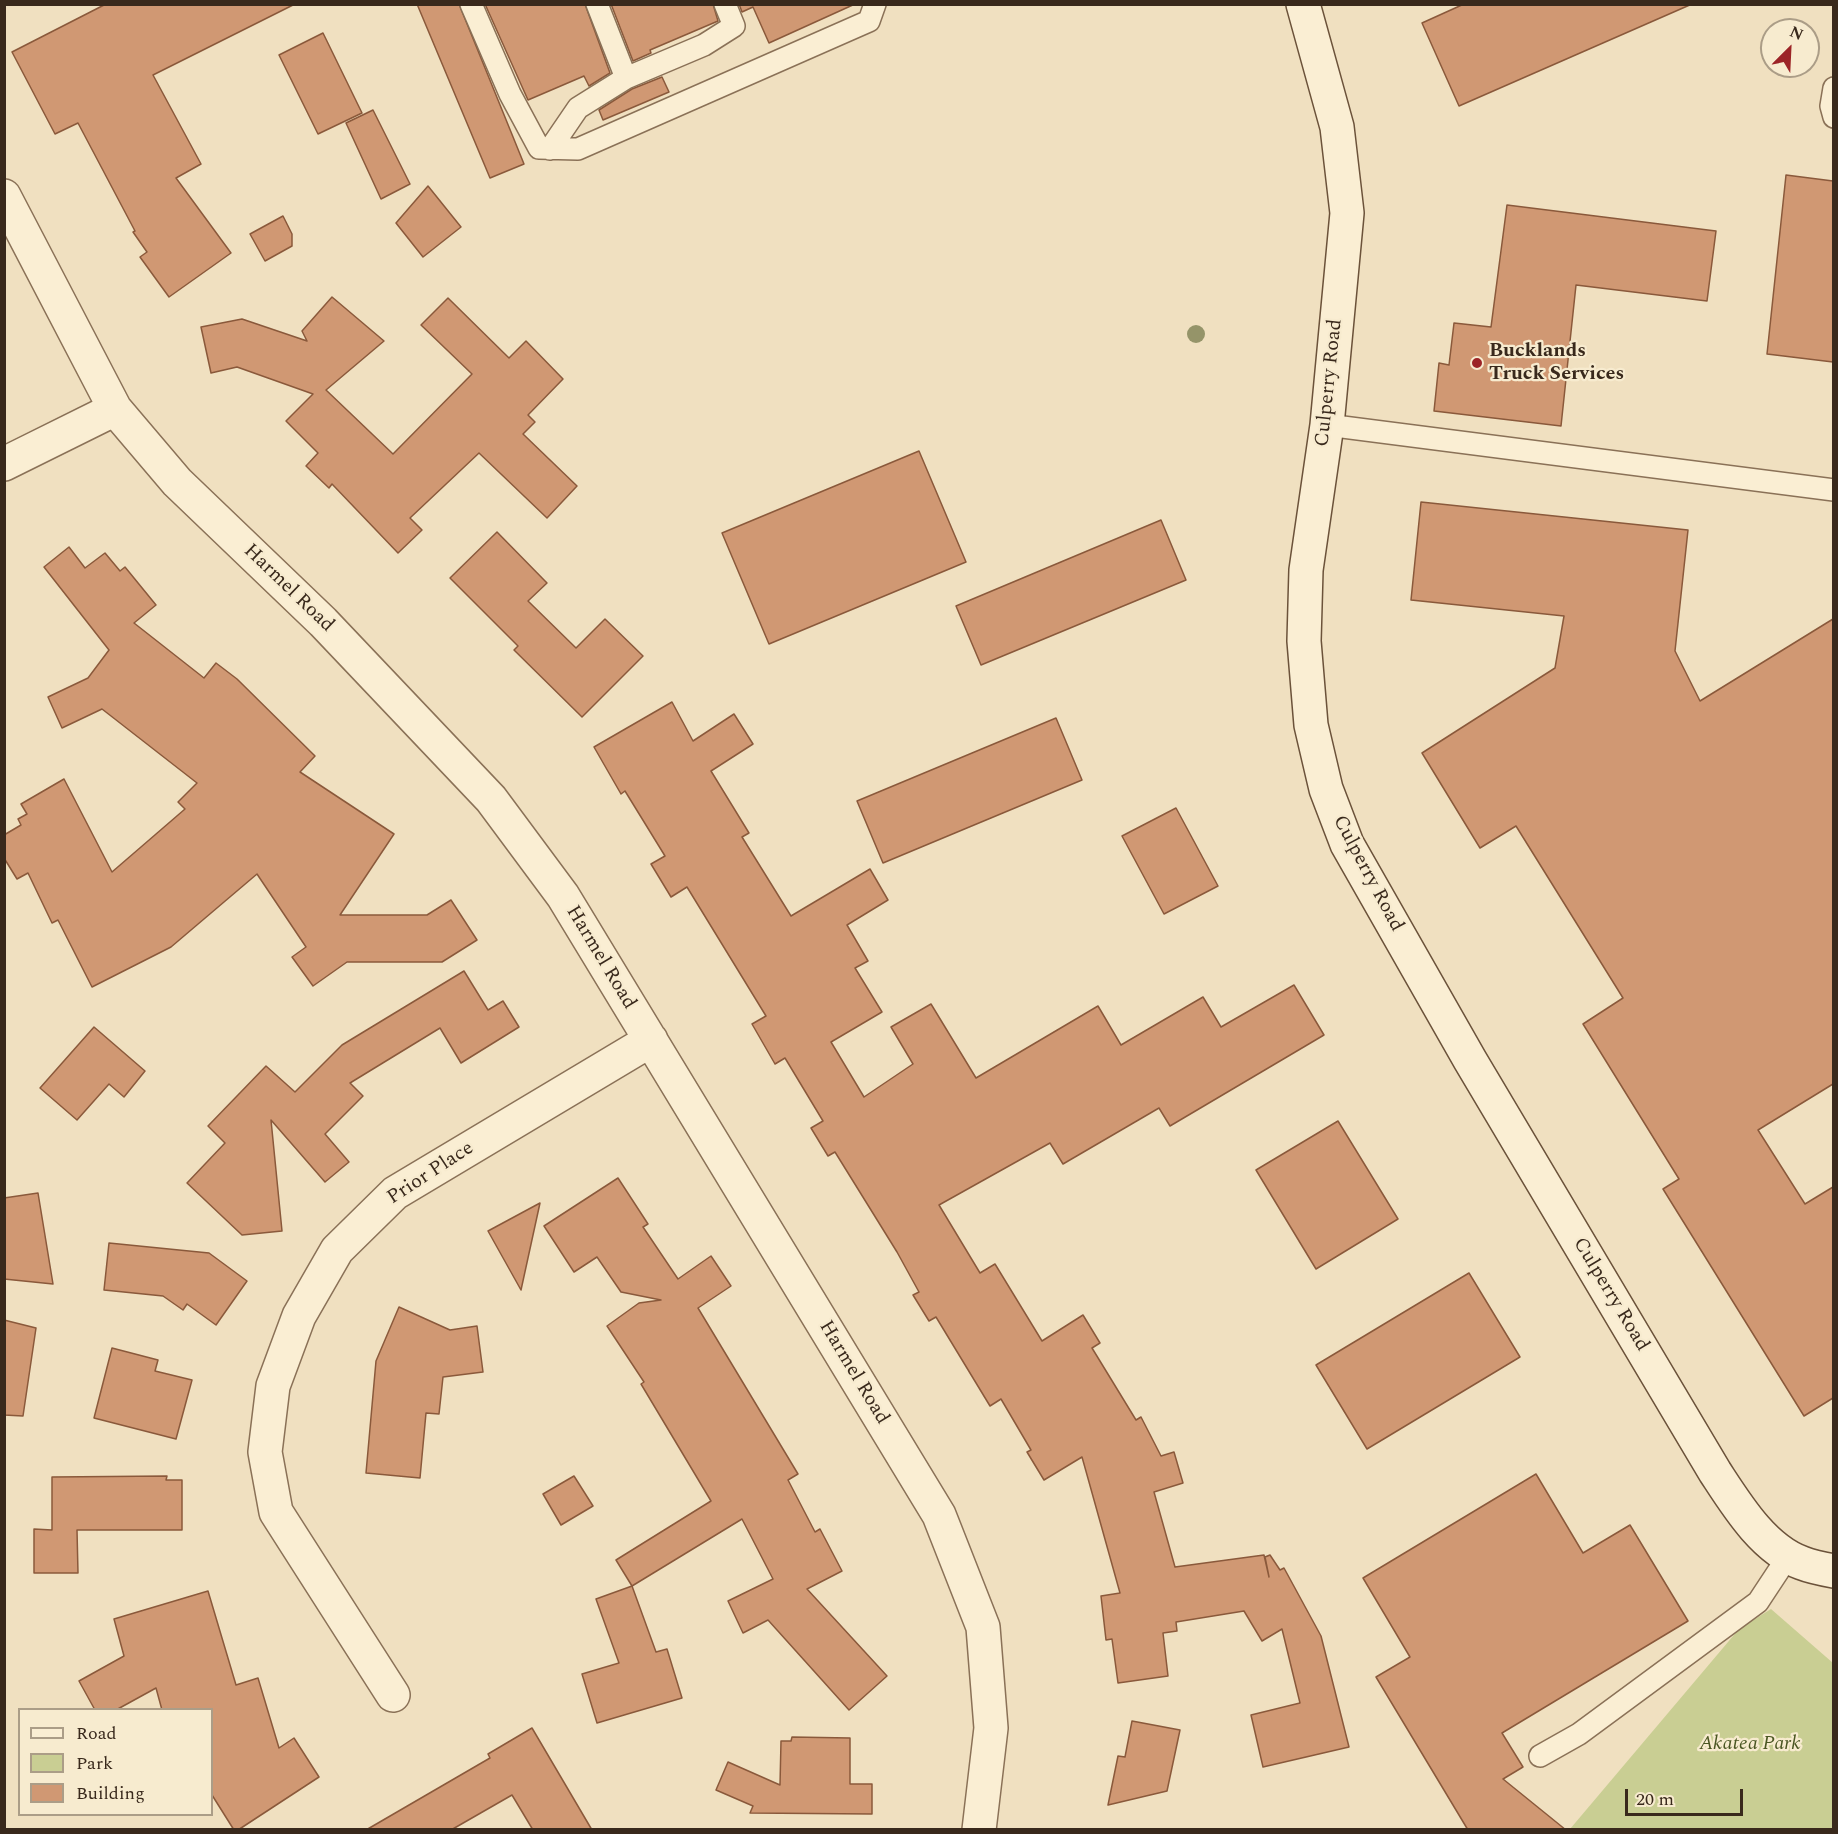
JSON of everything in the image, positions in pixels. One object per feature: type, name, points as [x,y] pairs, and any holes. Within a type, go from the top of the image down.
[{"type":"street","name":"Culperry Road","points":[[1303,4],[1337,127],[1347,213],[1327,425],[1306,570],[1304,641],[1311,725],[1326,789],[1347,844],[1470,1060],[1715,1472],[1742,1512],[1772,1544],[1800,1563],[1833,1571]]},
{"type":"street","name":"Harmel Road","points":[[4,196],[115,410],[177,482],[323,622],[491,799],[562,896],[939,1515],[983,1627],[991,1728],[979,1830]]},
{"type":"street","points":[[4,464],[115,410]]},
{"type":"street","name":"Prior Place","points":[[393,1695],[276,1512],[265,1452],[271,1397],[299,1316],[337,1250],[395,1193],[651,1040]]},
{"type":"lane","points":[[471,4],[510,94],[539,148],[550,149],[578,149],[858,26],[869,21],[875,4]]},
{"type":"lane","points":[[597,4],[626,78]]},
{"type":"lane","points":[[550,149],[578,108],[626,78],[704,45],[734,26],[725,4]]},
{"type":"lane","points":[[1833,88],[1831,106],[1833,117]]},
{"type":"lane","points":[[1327,425],[1833,490]]},
{"type":"lane","points":[[1540,1756],[1579,1734],[1758,1602],[1789,1556]]},
{"type":"green space","name":"Akatea Park","points":[[1771,1609],[1833,1663],[1833,1829],[1570,1829],[1739,1629]]},
{"type":"building","points":[[106,4],[295,4],[153,75],[201,164],[176,178],[231,253],[169,297],[140,257],[147,252],[133,232],[135,231],[78,123],[55,134],[12,52]]},
{"type":"building","points":[[417,4],[459,4],[524,164],[490,178]]},
{"type":"building","points":[[485,4],[585,4],[610,73],[589,86],[584,76],[528,100]]},
{"type":"building","points":[[611,4],[713,4],[718,21],[650,50],[651,53],[633,61]]},
{"type":"building","points":[[739,4],[855,4],[769,43],[753,7],[742,12]]},
{"type":"building","points":[[1464,4],[1692,4],[1459,106],[1422,23]]},
{"type":"building","points":[[323,33],[362,113],[318,134],[279,55]]},
{"type":"building","points":[[662,77],[669,92],[603,120],[599,110],[632,89]]},
{"type":"building","points":[[373,110],[410,184],[381,199],[346,123]]},
{"type":"building","points":[[1786,175],[1833,181],[1833,362],[1767,354]]},
{"type":"building","points":[[428,186],[461,227],[423,257],[396,223]]},
{"type":"building","points":[[1507,205],[1716,231],[1707,301],[1576,285],[1561,426],[1434,411],[1439,363],[1449,365],[1454,323],[1491,327]]},
{"type":"building","points":[[283,216],[292,234],[292,246],[265,261],[250,234]]},
{"type":"building","points":[[332,297],[384,341],[326,390],[393,454],[472,374],[421,325],[448,298],[509,358],[526,341],[563,379],[528,415],[535,422],[523,434],[577,486],[547,518],[479,453],[410,518],[422,530],[398,553],[332,484],[329,488],[306,466],[318,453],[286,421],[313,394],[237,367],[211,373],[201,327],[242,319],[307,341],[302,331]]},
{"type":"building","points":[[919,451],[966,562],[769,644],[722,533]]},
{"type":"building","points":[[1421,502],[1688,530],[1675,651],[1700,701],[1833,619],[1833,1084],[1758,1130],[1805,1204],[1833,1187],[1833,1398],[1804,1416],[1663,1189],[1679,1179],[1583,1024],[1623,998],[1516,826],[1480,848],[1422,753],[1555,668],[1564,616],[1411,600]]},
{"type":"building","points":[[1161,520],[1186,580],[981,665],[956,606]]},
{"type":"building","points":[[497,532],[547,583],[528,601],[576,648],[605,619],[643,656],[582,717],[514,650],[518,646],[450,578]]},
{"type":"building","points":[[69,547],[85,568],[105,553],[120,571],[125,567],[156,605],[134,623],[204,678],[216,663],[237,679],[315,756],[300,772],[394,834],[340,915],[427,915],[451,900],[477,940],[442,962],[347,962],[313,986],[292,957],[306,947],[257,874],[171,947],[92,987],[58,920],[52,923],[28,873],[17,879],[4,858],[4,835],[21,825],[18,819],[27,814],[21,804],[64,779],[112,872],[185,809],[178,802],[197,783],[102,709],[62,728],[48,697],[88,678],[109,650],[44,567]]},
{"type":"building","points":[[672,702],[693,741],[734,714],[753,744],[711,771],[749,833],[742,837],[791,916],[870,869],[888,900],[847,925],[868,961],[855,968],[882,1012],[831,1042],[864,1097],[913,1064],[891,1027],[931,1004],[976,1078],[1098,1006],[1121,1045],[1203,997],[1221,1027],[1294,985],[1324,1035],[1170,1126],[1159,1108],[1063,1164],[1050,1143],[939,1205],[980,1273],[995,1264],[1042,1341],[1083,1315],[1100,1343],[1092,1348],[1136,1420],[1141,1417],[1161,1456],[1174,1452],[1183,1483],[1154,1492],[1175,1567],[1264,1555],[1269,1577],[1265,1557],[1270,1555],[1280,1570],[1284,1568],[1321,1636],[1349,1747],[1263,1767],[1251,1715],[1300,1703],[1282,1629],[1262,1641],[1244,1611],[1176,1622],[1177,1631],[1163,1633],[1168,1676],[1118,1683],[1112,1639],[1106,1640],[1101,1596],[1120,1593],[1082,1457],[1044,1480],[1027,1452],[1031,1450],[1001,1399],[990,1406],[936,1317],[929,1321],[913,1295],[919,1292],[897,1252],[835,1152],[828,1156],[811,1128],[823,1121],[785,1058],[775,1064],[752,1024],[766,1016],[687,887],[671,897],[651,864],[665,856],[625,791],[621,794],[594,747]]},
{"type":"building","points":[[1056,718],[1082,780],[883,863],[857,801]]},
{"type":"building","points":[[1176,808],[1218,886],[1164,914],[1122,836]]},
{"type":"building","points":[[464,971],[488,1010],[503,1001],[519,1027],[461,1063],[440,1028],[350,1083],[363,1096],[325,1134],[349,1162],[325,1182],[271,1120],[282,1231],[242,1235],[187,1183],[225,1143],[208,1126],[266,1066],[295,1092],[342,1045]]},
{"type":"building","points":[[94,1027],[145,1071],[124,1097],[109,1084],[77,1120],[40,1088]]},
{"type":"building","points":[[1338,1121],[1398,1219],[1316,1269],[1256,1170]]},
{"type":"building","points":[[618,1178],[648,1224],[643,1227],[678,1279],[711,1256],[731,1286],[698,1308],[798,1474],[788,1480],[815,1532],[820,1529],[842,1571],[807,1589],[887,1676],[849,1710],[768,1620],[743,1633],[728,1601],[773,1579],[742,1519],[632,1586],[616,1560],[711,1501],[641,1384],[644,1382],[607,1326],[639,1303],[661,1300],[621,1292],[597,1257],[574,1272],[544,1226]]},
{"type":"building","points":[[38,1193],[53,1284],[4,1279],[4,1198]]},
{"type":"building","points":[[540,1203],[521,1290],[488,1231]]},
{"type":"building","points":[[109,1243],[209,1253],[247,1281],[216,1325],[187,1304],[183,1310],[163,1296],[104,1290]]},
{"type":"building","points":[[1469,1273],[1520,1357],[1367,1449],[1316,1365]]},
{"type":"building","points":[[399,1307],[450,1330],[477,1326],[483,1372],[443,1377],[439,1414],[426,1413],[420,1478],[366,1473],[376,1361]]},
{"type":"building","points":[[4,1320],[36,1328],[23,1416],[4,1415]]},
{"type":"building","points":[[112,1348],[158,1360],[155,1371],[192,1380],[176,1439],[94,1418]]},
{"type":"building","points":[[1536,1474],[1583,1553],[1630,1525],[1688,1621],[1502,1733],[1523,1767],[1503,1779],[1566,1830],[1468,1830],[1376,1677],[1410,1657],[1363,1578]]},
{"type":"building","points":[[167,1476],[166,1480],[182,1480],[182,1530],[77,1530],[78,1573],[34,1573],[34,1529],[52,1530],[52,1477]]},
{"type":"building","points":[[574,1476],[593,1506],[561,1525],[543,1494]]},
{"type":"building","points":[[632,1586],[656,1652],[667,1649],[682,1698],[597,1723],[582,1674],[619,1663],[596,1599]]},
{"type":"building","points":[[208,1591],[236,1685],[258,1678],[279,1748],[294,1738],[319,1777],[238,1830],[234,1830],[213,1797],[213,1708],[161,1708],[156,1688],[120,1708],[94,1708],[79,1681],[124,1656],[114,1619]]},
{"type":"building","points":[[1132,1721],[1180,1730],[1167,1791],[1108,1805],[1118,1756],[1125,1757]]},
{"type":"building","points":[[532,1728],[592,1830],[533,1830],[512,1795],[451,1830],[366,1830],[490,1758],[488,1754]]},
{"type":"building","points":[[792,1737],[850,1738],[850,1784],[872,1784],[872,1814],[750,1813],[753,1806],[716,1790],[728,1762],[780,1785],[781,1741],[791,1741]]},
{"type":"place","name":"Bucklands Truck Services","points":[[1477,363]]}]
